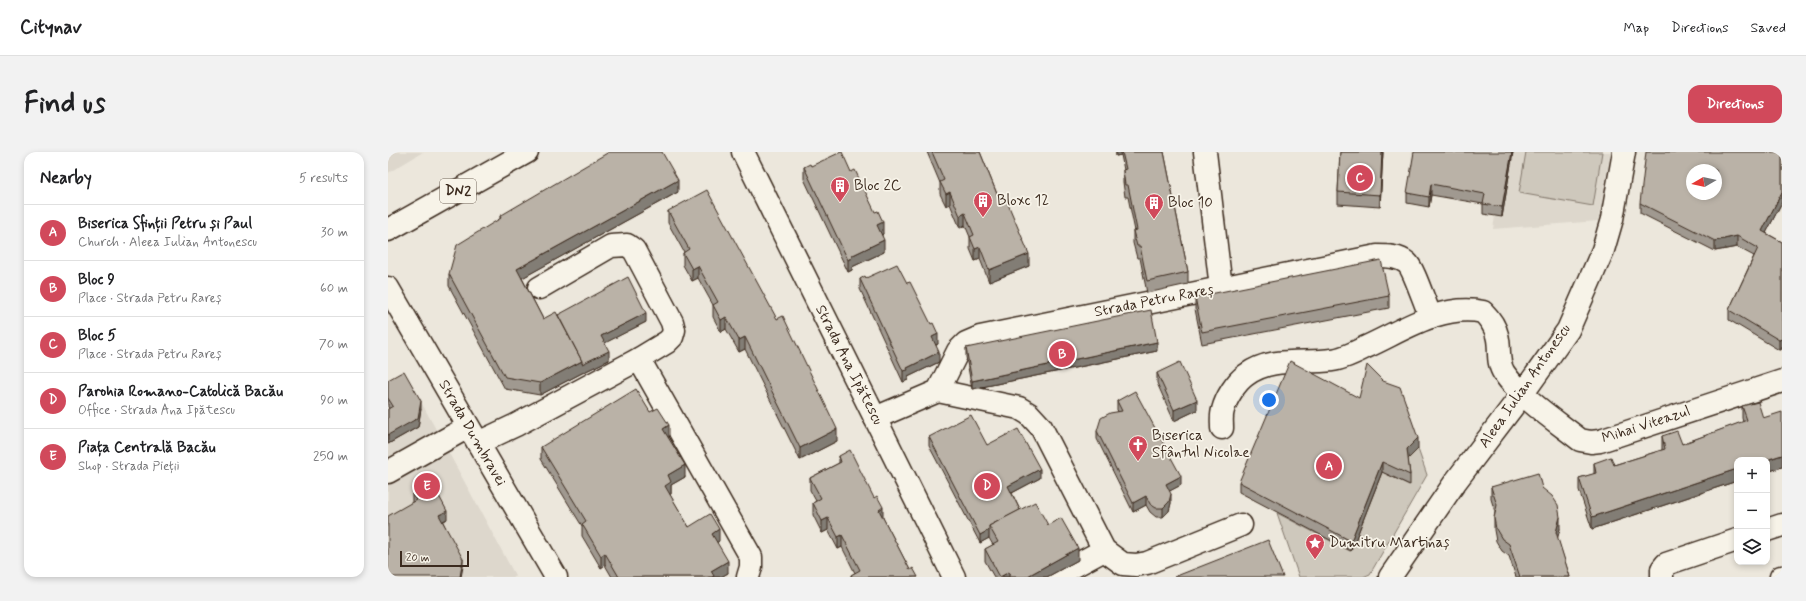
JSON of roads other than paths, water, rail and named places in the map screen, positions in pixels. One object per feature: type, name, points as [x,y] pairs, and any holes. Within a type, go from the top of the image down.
[{"type":"street","name":"DN2","points":[[388,230],[527,152]]},
{"type":"street","name":"Strada Ana Ipătescu","points":[[743,152],[954,577]]},
{"type":"street","points":[[1205,152],[1221,288]]},
{"type":"street","name":"Aleea Iulian Antonescu","points":[[1390,577],[1456,481],[1523,393],[1568,330],[1602,250],[1612,219],[1624,152]]},
{"type":"street","points":[[388,472],[473,435],[516,425],[639,359],[667,342],[672,337],[674,330],[668,314],[631,247],[622,244],[611,246],[539,288]]},
{"type":"street","name":"Strada Petru Rareș","points":[[938,391],[958,351],[966,343],[980,337],[1377,256],[1390,256],[1407,263],[1413,273],[1431,317]]},
{"type":"street","name":"Strada Dumbravei","points":[[388,288],[556,577]]},
{"type":"street","points":[[1222,428],[1223,410],[1234,387],[1246,374],[1266,365],[1288,361],[1333,360],[1431,317],[1473,310],[1483,312],[1489,318],[1497,335],[1497,352],[1504,373],[1523,393]]},
{"type":"street","points":[[639,359],[751,557],[751,567],[748,577]]},
{"type":"street","name":"Mihai Viteazul","points":[[1523,393],[1580,440],[1590,442],[1600,441],[1782,381]]},
{"type":"street","points":[[875,418],[938,391],[1019,408],[1035,419],[1104,550],[1123,564],[1136,565],[1147,563],[1241,526]]},
{"type":"street","points":[[1770,529],[1782,525]]},
{"type":"street","points":[[1662,577],[1662,569],[1666,564],[1734,541]]},
{"type":"street","points":[[1054,577],[1104,550]]},
{"type":"place","name":"Bloc 5","points":[[1360,178]]},
{"type":"place","name":"Bloc 2C","points":[[840,203]]},
{"type":"place","name":"Bloxc 12","points":[[983,218]]},
{"type":"place","name":"Bloc 10","points":[[1154,220]]},
{"type":"place","name":"Bloc 9","points":[[1062,354]]},
{"type":"place","name":"Biserica Sfântul Nicolae","points":[[1138,462]]},
{"type":"place","name":"Biserica Sfinții Petru și Paul","points":[[1329,466]]},
{"type":"place","name":"Piața Centrală Bacău","points":[[427,486]]},
{"type":"place","name":"Parohia Romano-Catolică Bacău","points":[[987,486]]},
{"type":"place","name":"Dumitru Martinaș","points":[[1315,560]]}]
